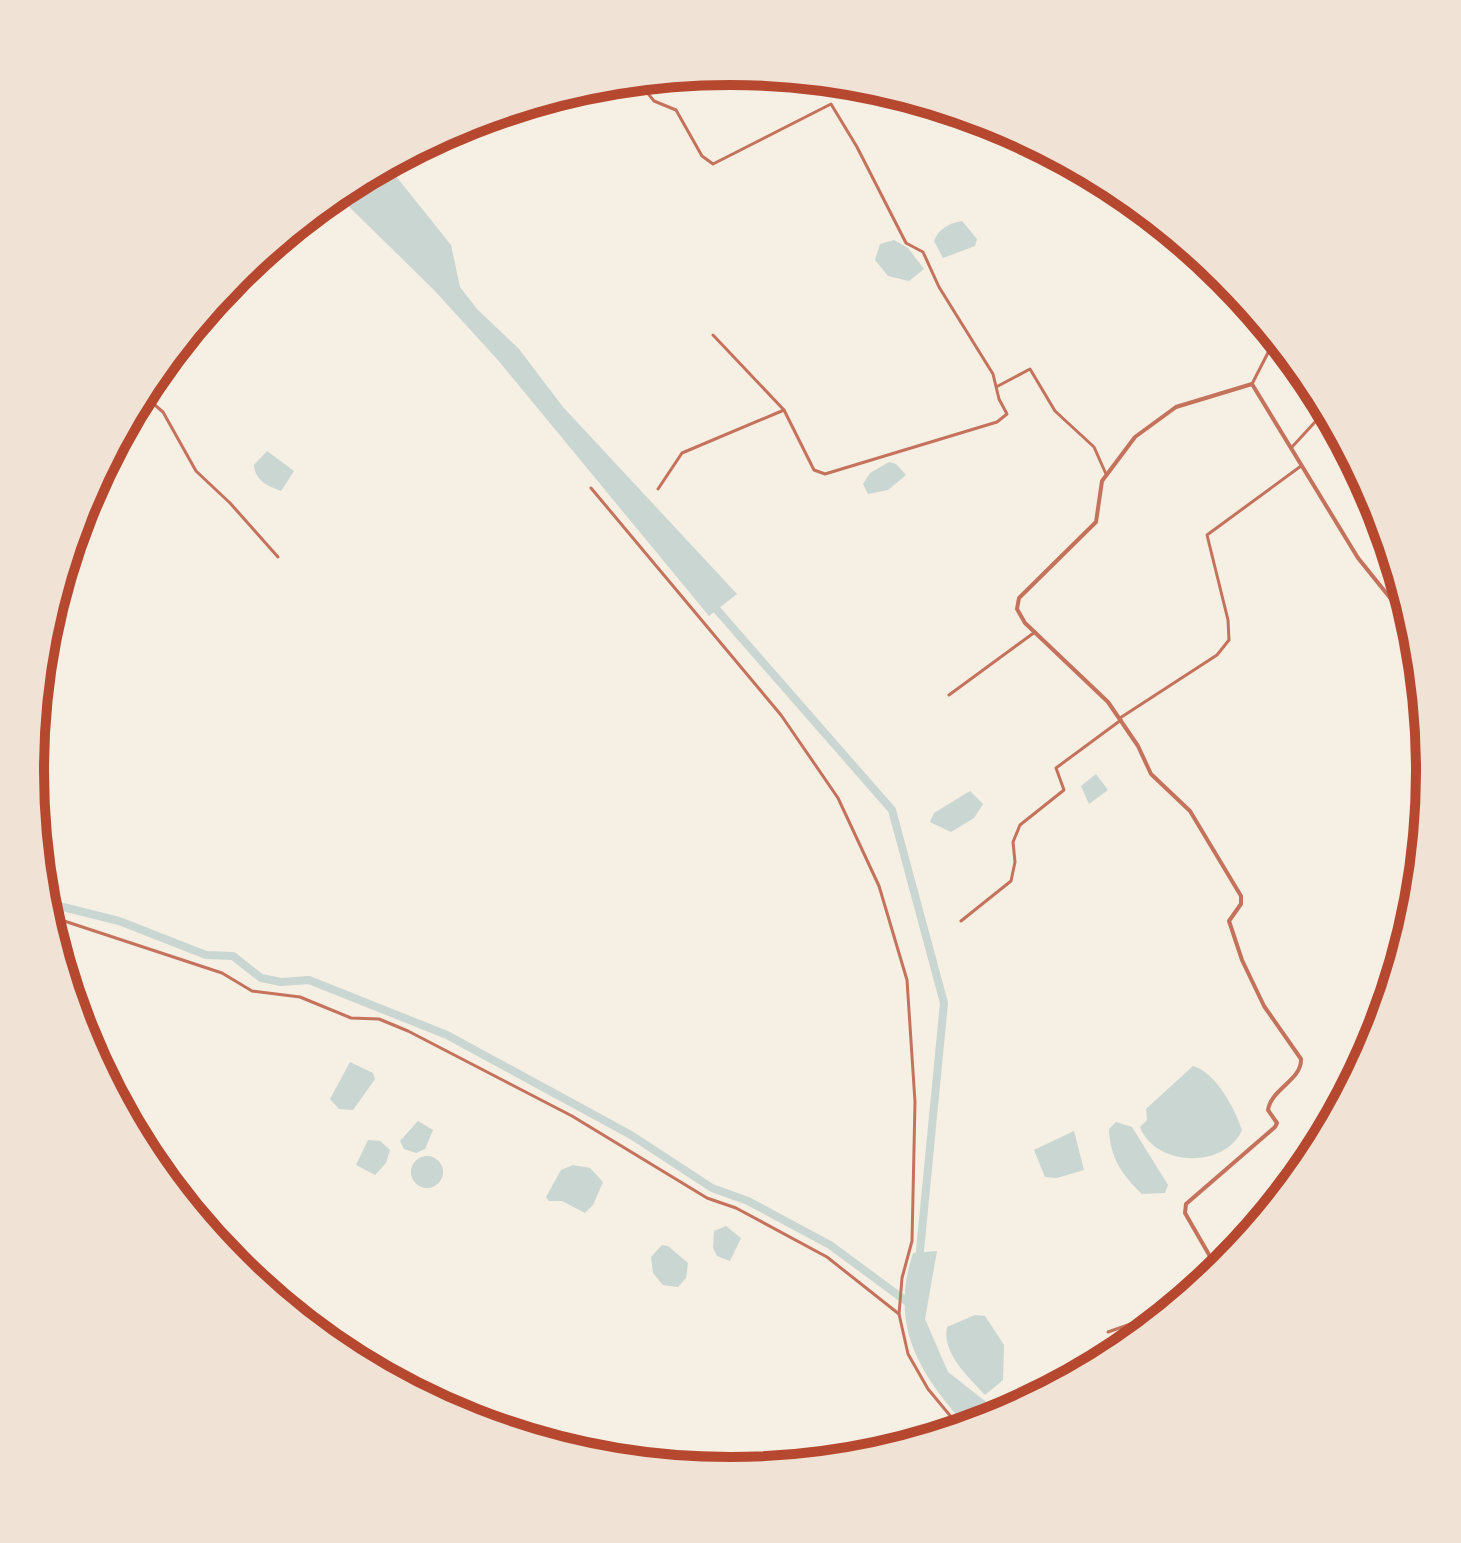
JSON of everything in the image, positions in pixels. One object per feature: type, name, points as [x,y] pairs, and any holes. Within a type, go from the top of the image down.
[{"type":"street","points":[[646,90],[654,101],[676,110],[702,156],[713,164],[831,104],[857,147],[906,243],[923,252],[939,287],[993,374],[1007,414],[997,422],[825,474],[814,470],[784,410],[713,335]]},
{"type":"street","points":[[1212,1260],[1185,1213],[1186,1204],[1275,1127],[1277,1123],[1268,1110],[1269,1101],[1298,1071],[1301,1059],[1264,1006],[1242,960],[1229,921],[1241,904],[1241,896],[1190,811],[1151,774],[1120,719],[1076,669],[1035,632],[1017,609],[1019,598],[1096,522],[1102,481],[1135,437],[1176,407],[1252,384],[1270,348]]},
{"type":"street","points":[[996,387],[1030,369],[1055,411],[1094,447],[1106,474]]},
{"type":"street","points":[[1252,384],[1358,558],[1397,606]]},
{"type":"street","points":[[152,403],[163,412],[196,471],[230,503],[278,557]]},
{"type":"street","points":[[658,489],[682,453],[784,410]]},
{"type":"street","points":[[1291,448],[1319,418]]},
{"type":"street","points":[[961,921],[1011,881],[1015,862],[1013,842],[1020,825],[1064,790],[1056,768],[1120,719],[1217,655],[1229,640],[1228,620],[1207,535],[1301,466]]},
{"type":"street","points":[[591,488],[781,715],[838,798],[879,886],[907,980],[915,1102],[912,1241],[901,1288],[899,1314],[908,1354],[928,1389],[954,1421]]},
{"type":"street","points":[[949,695],[1035,632]]},
{"type":"street","points":[[60,920],[222,973],[252,991],[300,997],[351,1018],[379,1019],[408,1031],[572,1116],[707,1198],[736,1208],[827,1257],[899,1314]]},
{"type":"street","points":[[1108,1332],[1143,1320]]},
{"type":"shaded area","points":[[394,173],[451,245],[460,287],[477,309],[519,349],[563,407],[737,594],[709,616],[497,359],[433,289],[346,203]]},
{"type":"shaded area","points":[[962,221],[977,239],[975,246],[943,258],[934,241],[938,233]]},
{"type":"shaded area","points":[[894,240],[908,248],[924,269],[909,281],[888,276],[875,260],[880,244]]},
{"type":"shaded area","points":[[267,451],[294,471],[281,491],[263,482],[255,470],[254,465]]},
{"type":"shaded area","points":[[889,462],[896,464],[906,475],[888,490],[868,494],[863,484],[870,473]]},
{"type":"shaded area","points":[[1096,774],[1108,790],[1089,804],[1081,786]]},
{"type":"shaded area","points":[[970,791],[983,804],[974,818],[951,832],[930,822],[934,813]]},
{"type":"shaded area","points":[[350,1062],[373,1073],[375,1079],[353,1110],[339,1109],[330,1099]]},
{"type":"shaded area","points":[[1193,1066],[1217,1083],[1242,1130],[1233,1143],[1221,1152],[1190,1158],[1160,1150],[1148,1140],[1140,1127],[1147,1120],[1146,1109]]},
{"type":"shaded area","points":[[418,1121],[433,1130],[425,1149],[416,1153],[404,1149],[400,1141]]},
{"type":"shaded area","points":[[1116,1122],[1132,1127],[1168,1185],[1165,1193],[1142,1194],[1123,1173],[1110,1139],[1109,1129]]},
{"type":"shaded area","points":[[1074,1131],[1084,1170],[1057,1178],[1045,1177],[1034,1150]]},
{"type":"shaded area","points":[[368,1140],[380,1141],[390,1150],[386,1163],[375,1175],[356,1165]]},
{"type":"shaded area","points":[[427,1156],[438,1161],[443,1172],[438,1183],[427,1188],[416,1183],[411,1172],[416,1161]]},
{"type":"shaded area","points":[[573,1165],[590,1168],[603,1182],[593,1205],[585,1213],[562,1201],[549,1201],[546,1197],[561,1170]]},
{"type":"shaded area","points":[[726,1226],[741,1238],[730,1261],[717,1256],[713,1248],[714,1231]]},
{"type":"shaded area","points":[[662,1245],[668,1246],[688,1263],[686,1278],[678,1287],[663,1285],[653,1273],[651,1257]]},
{"type":"shaded area","points":[[937,1251],[925,1319],[948,1372],[992,1406],[960,1419],[923,1368],[913,1348],[905,1304],[906,1279],[913,1253]]},
{"type":"shaded area","points":[[975,1315],[985,1316],[1004,1345],[1003,1380],[985,1395],[958,1364],[946,1337],[947,1327]]},
{"type":"waterway","points":[[711,603],[892,810],[944,1003],[919,1261]]},
{"type":"waterway","points":[[57,906],[119,921],[206,955],[233,956],[261,978],[281,982],[309,980],[447,1035],[631,1135],[712,1188],[748,1201],[830,1245],[906,1301]]}]
